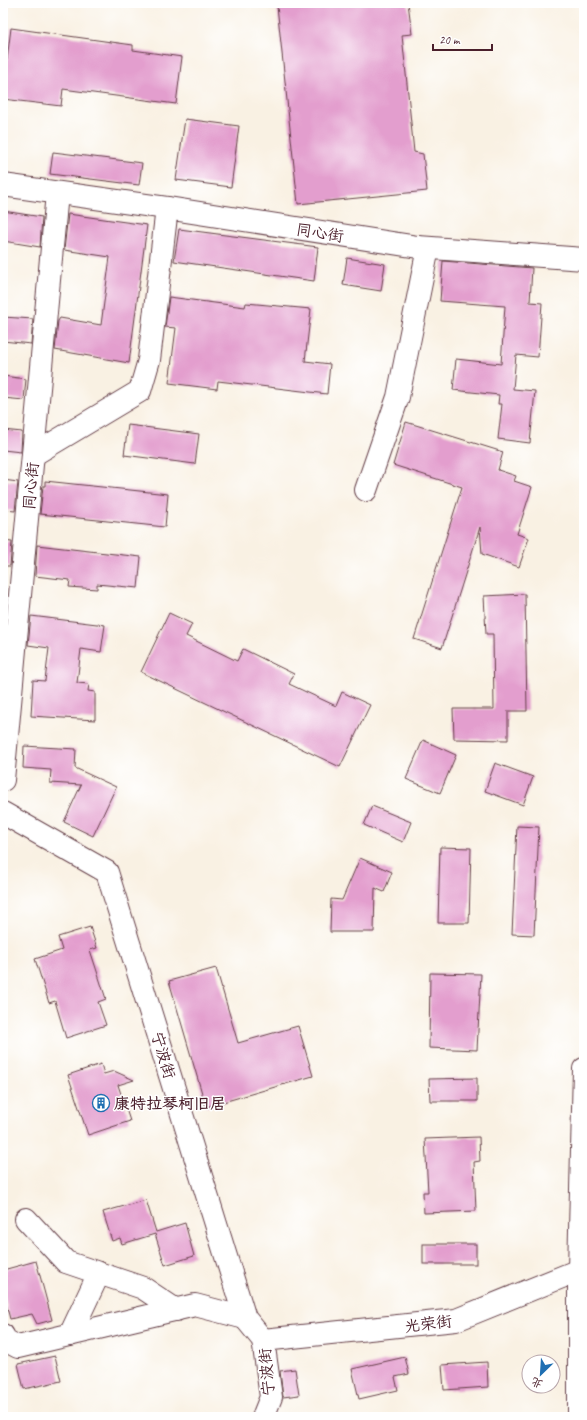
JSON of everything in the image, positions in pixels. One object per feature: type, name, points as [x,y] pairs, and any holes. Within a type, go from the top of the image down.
[{"type":"street","name":"同心街","points":[[3,185],[167,208],[428,248],[584,259]]},
{"type":"street","name":"同心街","points":[[3,780],[57,193]]},
{"type":"street","points":[[33,455],[140,391],[149,360],[167,208]]},
{"type":"street","points":[[366,490],[398,397],[428,248]]},
{"type":"street","name":"宁波街","points":[[3,814],[107,872],[245,1318],[263,1340],[271,1397],[263,1417]]},
{"type":"street","points":[[579,1417],[581,1365],[584,1069]]},
{"type":"street","points":[[26,1219],[66,1262],[143,1288],[176,1310]]},
{"type":"street","name":"光荣街","points":[[263,1340],[456,1320],[581,1269]]},
{"type":"street","points":[[70,1334],[99,1273]]},
{"type":"street","points":[[3,1335],[5,1340],[18,1347],[195,1305],[245,1318]]},
{"type":"building","points":[[311,3],[408,3],[412,34],[402,35],[414,152],[423,154],[427,191],[298,204],[277,6]]},
{"type":"building","points":[[11,28],[133,45],[133,50],[182,57],[176,104],[63,89],[61,106],[3,99],[3,59],[7,60]]},
{"type":"building","points":[[185,119],[239,126],[231,187],[176,180]]},
{"type":"building","points":[[53,152],[142,163],[139,185],[50,174]]},
{"type":"building","points":[[3,211],[42,217],[40,247],[3,241]]},
{"type":"building","points":[[68,214],[147,225],[129,363],[55,350],[58,321],[60,318],[101,325],[110,257],[64,250]]},
{"type":"building","points":[[179,229],[318,247],[314,281],[174,261]]},
{"type":"building","points":[[347,258],[385,264],[381,291],[343,285]]},
{"type":"building","points":[[443,261],[532,268],[530,302],[542,303],[538,357],[516,355],[513,389],[535,391],[530,443],[498,439],[502,404],[498,404],[499,395],[453,390],[456,359],[501,364],[505,306],[440,301]]},
{"type":"building","points":[[169,297],[245,307],[246,303],[311,309],[305,361],[330,364],[327,394],[218,381],[217,389],[169,383],[176,328],[165,327]]},
{"type":"building","points":[[3,317],[33,319],[31,344],[3,341]]},
{"type":"building","points":[[3,376],[26,379],[24,400],[3,398]]},
{"type":"building","points":[[406,422],[503,452],[498,470],[516,476],[514,481],[532,487],[517,534],[529,538],[519,567],[482,554],[480,527],[442,648],[414,639],[462,487],[393,465]]},
{"type":"building","points":[[128,425],[199,434],[195,464],[124,455]]},
{"type":"building","points":[[3,430],[22,432],[21,452],[3,450]]},
{"type":"building","points":[[3,480],[18,482],[15,511],[6,510],[5,505],[3,505]]},
{"type":"building","points":[[45,481],[168,494],[165,527],[40,514],[43,486],[45,486]]},
{"type":"building","points":[[3,541],[12,542],[10,566],[3,566]]},
{"type":"building","points":[[37,545],[141,557],[138,588],[97,584],[97,589],[69,587],[70,580],[35,576]]},
{"type":"building","points":[[525,594],[527,711],[508,711],[508,740],[454,739],[453,709],[494,709],[493,634],[486,634],[484,596]]},
{"type":"building","points":[[169,613],[192,624],[186,636],[237,661],[243,649],[294,674],[289,684],[336,706],[342,692],[370,705],[340,767],[141,672]]},
{"type":"building","points":[[31,616],[105,625],[101,652],[81,649],[77,683],[89,684],[88,691],[95,692],[95,720],[31,716],[33,680],[45,681],[49,648],[28,645]]},
{"type":"building","points":[[423,740],[456,755],[440,793],[406,779]]},
{"type":"building","points":[[24,746],[76,749],[75,768],[116,787],[93,836],[64,822],[81,785],[50,783],[51,770],[23,768]]},
{"type":"building","points":[[495,763],[533,777],[523,805],[485,791]]},
{"type":"building","points":[[372,806],[411,822],[403,842],[364,825]]},
{"type":"building","points":[[517,826],[539,827],[534,935],[512,934]]},
{"type":"building","points":[[440,847],[471,848],[469,923],[438,923]]},
{"type":"building","points":[[360,858],[392,872],[384,892],[375,888],[374,932],[330,932],[331,899],[342,900]]},
{"type":"building","points":[[90,927],[97,948],[90,950],[106,999],[98,1002],[106,1025],[66,1038],[55,1001],[49,1003],[35,959],[62,950],[58,937]]},
{"type":"building","points":[[216,968],[238,1043],[298,1026],[313,1076],[206,1107],[169,981]]},
{"type":"building","points":[[430,973],[481,974],[477,1050],[429,1048]]},
{"type":"building","name":"康特拉琴柯旧居","points":[[101,1064],[104,1074],[114,1071],[134,1080],[118,1085],[130,1121],[88,1135],[68,1075]]},
{"type":"building","points":[[477,1078],[477,1101],[430,1101],[429,1079]]},
{"type":"building","points":[[479,1137],[480,1161],[474,1162],[476,1211],[424,1213],[423,1192],[428,1192],[425,1139]]},
{"type":"building","points":[[146,1200],[156,1232],[185,1223],[194,1256],[165,1265],[155,1234],[122,1244],[120,1238],[112,1241],[103,1212]]},
{"type":"building","points":[[423,1244],[476,1244],[476,1264],[423,1264]]},
{"type":"building","points":[[36,1261],[52,1320],[37,1324],[32,1314],[10,1319],[3,1292],[3,1270]]},
{"type":"building","points":[[55,1356],[61,1381],[24,1389],[18,1364]]},
{"type":"building","points":[[405,1357],[409,1374],[395,1377],[398,1390],[359,1399],[352,1369]]},
{"type":"building","points":[[487,1362],[488,1387],[444,1390],[442,1365]]},
{"type":"building","points":[[295,1369],[299,1395],[283,1397],[280,1371]]},
{"type":"place","name":"康特拉琴柯旧居","points":[[101,1103]]}]
